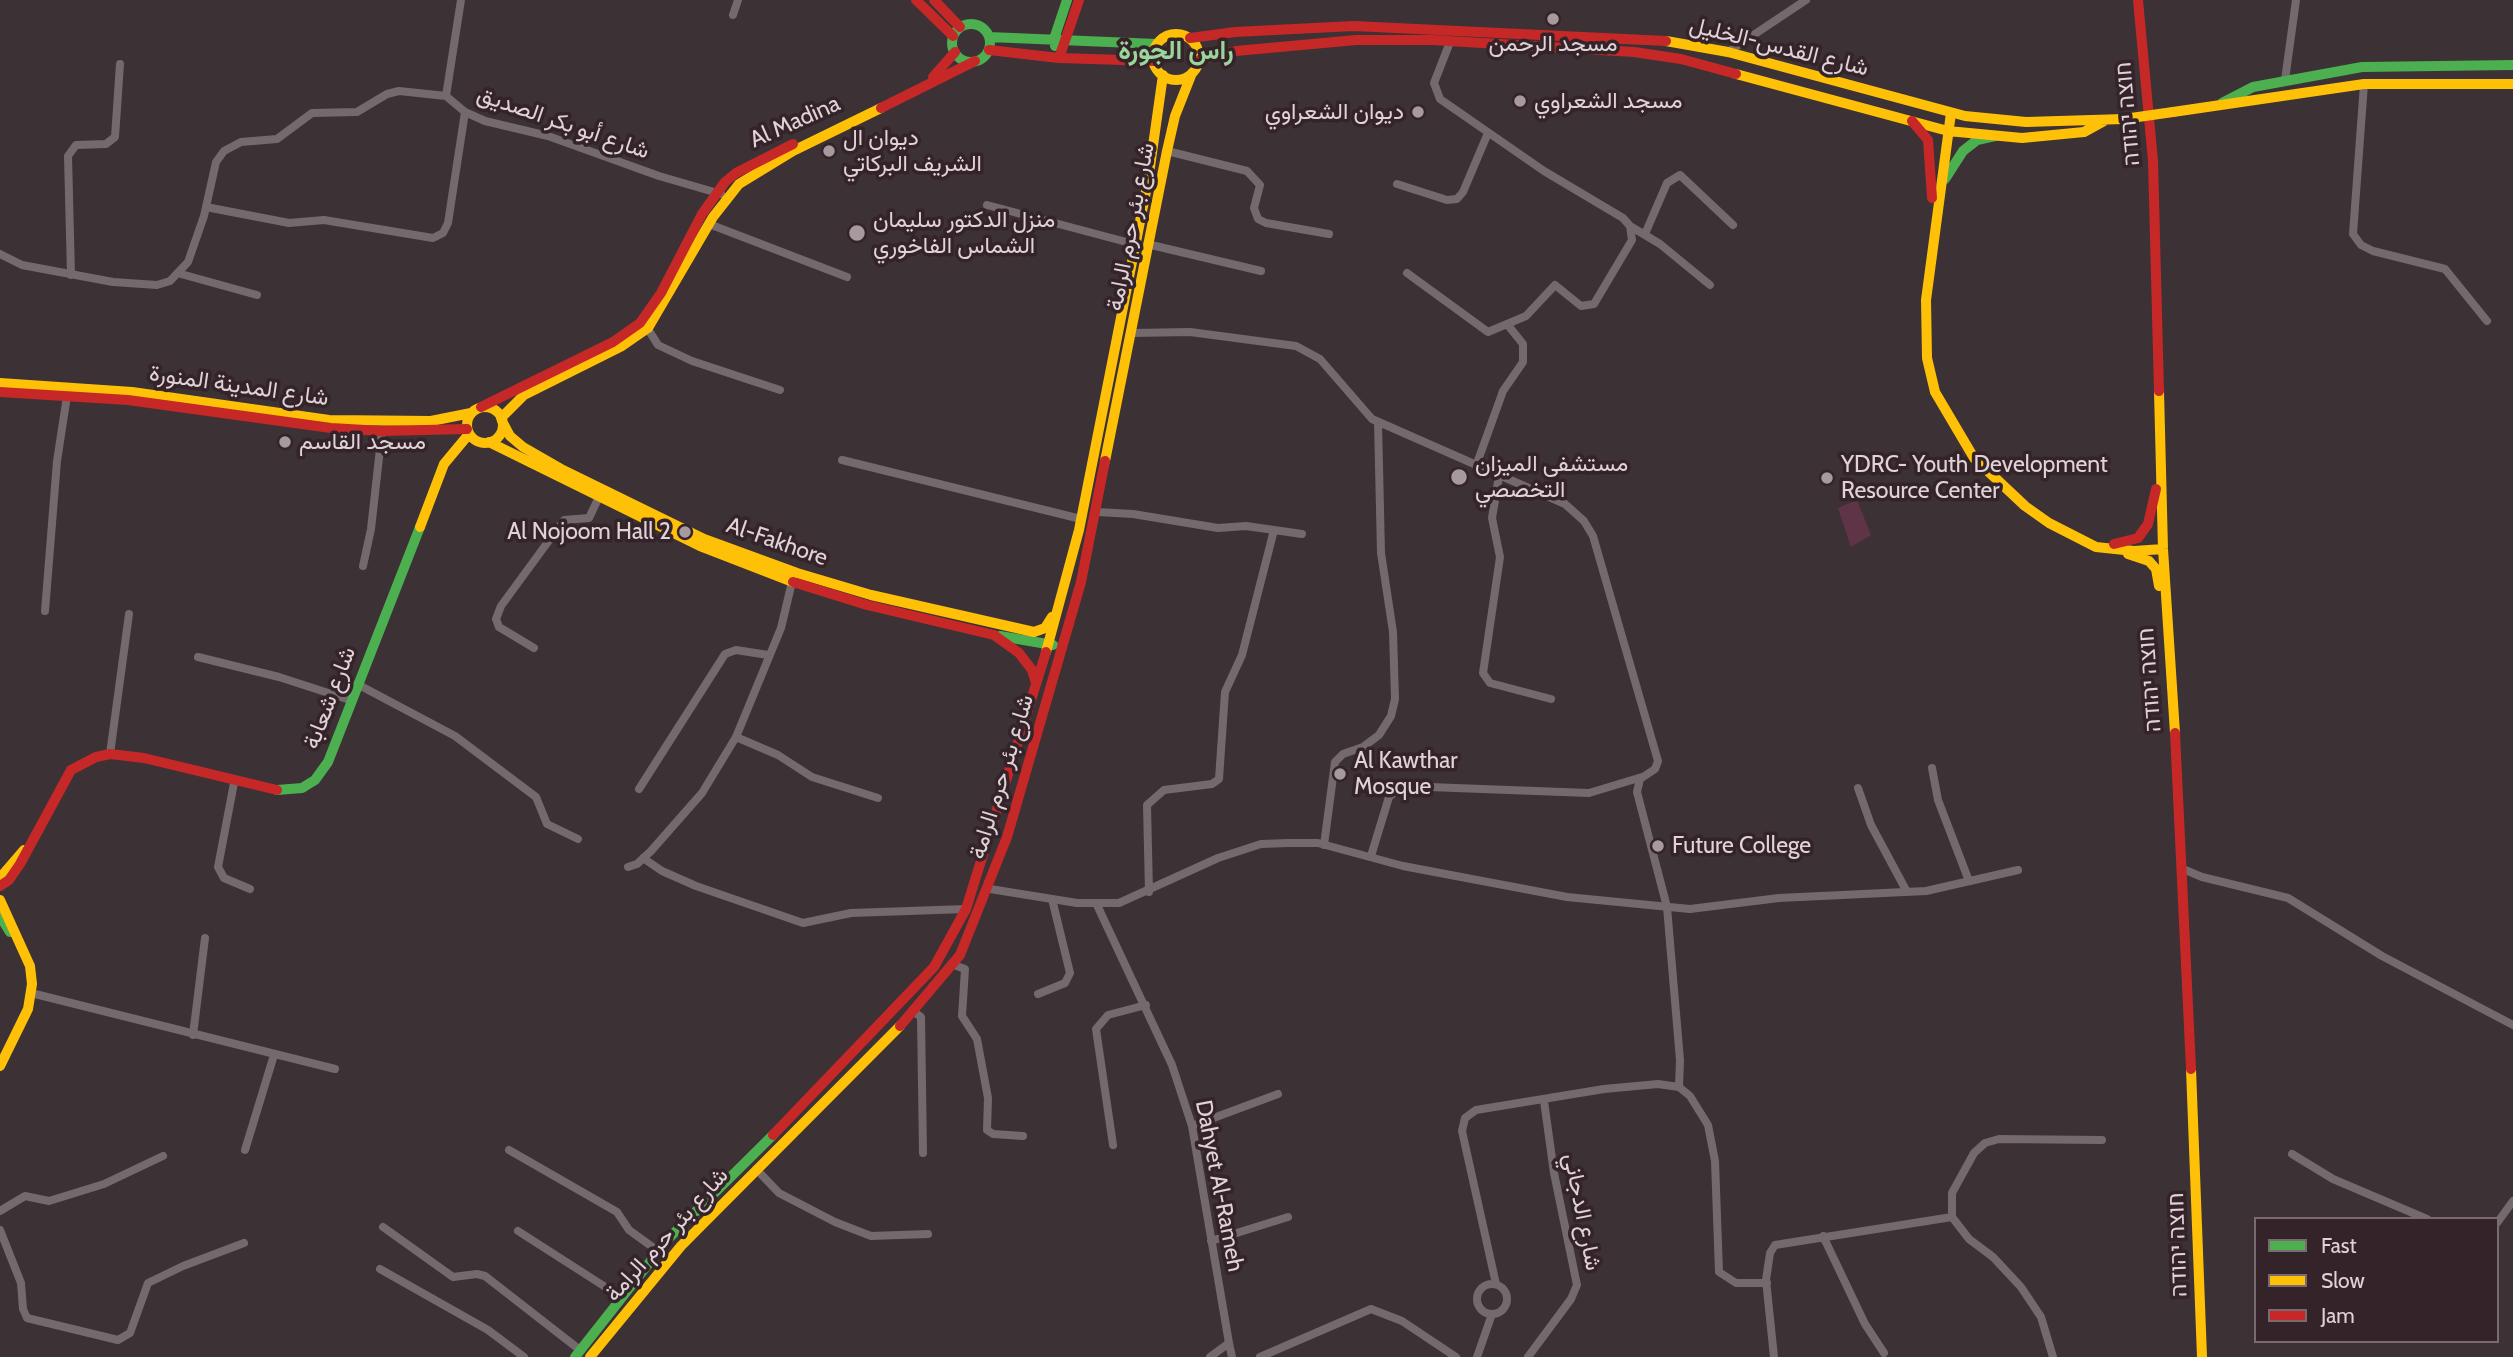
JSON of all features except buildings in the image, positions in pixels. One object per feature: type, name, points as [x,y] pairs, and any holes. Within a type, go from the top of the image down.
[{"type":"main road","points":[[916,0],[957,32]]},
{"type":"main road","points":[[911,93],[936,75],[955,52],[957,32],[934,0]]},
{"type":"main road","points":[[1059,58],[1054,39],[1068,0]]},
{"type":"main road","points":[[1059,58],[1080,0]]},
{"type":"main road","name":"חוצה יהודה","points":[[2138,0],[2154,172],[2163,549],[2183,869],[2202,1357]]},
{"type":"main road","points":[[957,32],[977,25],[989,37],[1157,44],[1169,35],[1190,38],[1198,48],[1199,60],[1192,73],[1178,79],[1163,75],[1154,61],[1157,44]]},
{"type":"main road","name":"شارع القدس-الخليل","points":[[1190,38],[1309,28],[1417,27],[1650,38],[1728,52],[1951,113],[2026,122],[2083,118],[2104,121],[2124,119],[2364,84],[2513,84]]},
{"type":"main road","points":[[989,37],[989,50]]},
{"type":"main road","name":"شارع القدس-الخليل","points":[[1199,60],[1236,51],[1356,40],[1634,52],[1681,59],[1948,131],[2022,138],[2084,132],[2104,121]]},
{"type":"main road","points":[[911,93],[975,61],[989,50],[1059,58],[1154,61]]},
{"type":"main road","points":[[955,52],[963,60],[975,61]]},
{"type":"main road","name":"شارع القدس-الخليل","points":[[2214,107],[2253,87],[2362,67],[2513,65]]},
{"type":"main road","name":"شارع بئر حرم الرامة","points":[[590,1357],[681,1246],[914,1012],[969,937],[990,888],[1063,647],[1097,512],[1167,151],[1175,116],[1192,73]]},
{"type":"main road","name":"شارع بئر حرم الرامة","points":[[577,1353],[658,1251],[934,967],[966,909],[1048,644],[1081,519],[1148,181],[1163,75]]},
{"type":"main road","name":"Al Madina","points":[[476,410],[645,325],[722,194],[793,151],[911,93]]},
{"type":"main road","points":[[1951,113],[1926,300],[1927,358],[1935,392],[1949,420],[1974,458],[2015,497],[2049,523],[2096,547],[2149,561],[2156,569],[2168,647]]},
{"type":"main road","points":[[1912,121],[1928,140],[1936,217]]},
{"type":"main road","points":[[1939,201],[1952,164],[1977,140],[1995,136]]},
{"type":"main road","name":"Al Madina","points":[[489,442],[498,436],[502,420],[524,395],[622,346],[663,307],[709,224],[722,194]]},
{"type":"main road","name":"شارع المدينة المنورة","points":[[0,383],[132,392],[329,420],[431,421],[476,410]]},
{"type":"main road","name":"شارع المدينة المنورة","points":[[0,392],[128,400],[331,428],[468,431]]},
{"type":"main road","points":[[489,442],[478,441],[468,431],[476,410],[492,408],[502,420]]},
{"type":"main road","name":"Al-Fakhore","points":[[502,420],[510,436],[523,447],[704,539],[797,573],[871,595],[997,625],[1039,631]]},
{"type":"main road","name":"شارع شعابة","points":[[28,846],[71,770],[83,762],[110,754],[144,758],[271,791],[302,788],[315,780],[328,762],[444,464],[468,431]]},
{"type":"main road","name":"Al-Fakhore","points":[[489,442],[701,546],[792,582],[867,605],[994,635],[1018,653],[1032,670],[1036,684]]},
{"type":"main road","points":[[2096,547],[2138,538],[2148,524],[2160,455]]},
{"type":"main road","points":[[2096,547],[2134,551],[2163,549]]},
{"type":"main road","points":[[1048,644],[1039,631],[1058,609]]},
{"type":"main road","points":[[994,635],[1063,647]]},
{"type":"main road","points":[[0,878],[28,846]]},
{"type":"main road","points":[[0,886],[9,880],[28,846]]},
{"type":"main road","points":[[0,900],[30,966],[31,993],[16,1039],[0,1066]]},
{"type":"main road","points":[[0,916],[17,939]]},
{"type":"street","points":[[446,96],[461,0]]},
{"type":"street","points":[[733,15],[738,0]]},
{"type":"street","points":[[1728,52],[1806,0]]},
{"type":"street","points":[[2285,80],[2296,0]]},
{"type":"street","points":[[1450,42],[1434,83],[1437,94],[1447,106],[1622,218],[1710,285]]},
{"type":"street","points":[[71,275],[68,156],[76,145],[108,143],[115,137],[120,64]]},
{"type":"street","points":[[2364,84],[2353,234],[2361,245],[2373,251],[2445,269],[2487,321]]},
{"type":"street","name":"شارع أبو بكر الصديق","points":[[181,274],[188,262],[206,207],[216,162],[224,151],[235,144],[270,141],[312,113],[357,111],[393,92],[446,96],[465,112],[722,194]]},
{"type":"street","points":[[206,207],[289,223],[324,220],[426,239],[437,237],[448,223],[465,112]]},
{"type":"street","points":[[1397,184],[1447,200],[1457,199],[1463,192],[1488,133]]},
{"type":"street","points":[[1167,151],[1247,172],[1259,185],[1254,208],[1258,219],[1266,223],[1329,234]]},
{"type":"street","points":[[1645,234],[1667,183],[1680,175],[1733,225]]},
{"type":"street","points":[[987,205],[1134,244]]},
{"type":"street","points":[[709,224],[847,277]]},
{"type":"street","points":[[1407,273],[1484,331],[1526,316],[1555,285],[1581,306],[1594,304],[1630,243],[1630,226]]},
{"type":"street","points":[[1147,244],[1261,271]]},
{"type":"street","points":[[1,257],[22,265],[71,275],[150,285],[163,284],[181,274],[257,295]]},
{"type":"street","points":[[1476,466],[1503,391],[1523,362],[1522,344],[1507,324]]},
{"type":"street","points":[[645,325],[659,345],[692,361],[780,390]]},
{"type":"street","points":[[1132,333],[1190,332],[1296,346],[1320,359],[1362,410],[1378,422],[1565,504],[1579,514],[1593,536],[1657,759],[1655,769],[1642,777],[1589,793],[1402,786],[1389,797],[1371,856]]},
{"type":"street","points":[[45,611],[57,461],[67,396]]},
{"type":"street","points":[[1324,845],[1335,762],[1343,754],[1363,747],[1379,735],[1391,716],[1395,699],[1393,632],[1381,553],[1378,422]]},
{"type":"street","points":[[363,566],[371,529],[382,431]]},
{"type":"street","points":[[842,460],[1081,519]]},
{"type":"street","points":[[1499,476],[1492,518],[1500,557],[1483,673],[1490,683],[1551,699]]},
{"type":"street","points":[[534,648],[499,627],[497,617],[501,606],[564,520],[589,517],[598,497]]},
{"type":"street","points":[[1097,512],[1133,514],[1218,528],[1241,526],[1302,534]]},
{"type":"street","points":[[1149,892],[1147,805],[1158,793],[1170,788],[1212,785],[1218,780],[1225,692],[1242,655],[1274,530]]},
{"type":"street","points":[[628,867],[643,858],[702,793],[736,737],[781,628],[792,582]]},
{"type":"street","points":[[110,754],[129,614]]},
{"type":"street","points":[[639,789],[725,654],[738,650],[768,655]]},
{"type":"street","points":[[198,657],[279,677],[350,700]]},
{"type":"street","points":[[357,684],[455,736],[536,797],[547,824],[578,839]]},
{"type":"street","points":[[736,737],[778,755],[812,778],[878,798]]},
{"type":"street","points":[[1931,768],[1938,800],[1969,881]]},
{"type":"street","points":[[1642,777],[1637,792],[1667,907],[1680,1060],[1679,1087]]},
{"type":"street","points":[[234,783],[218,867],[224,878],[250,889]]},
{"type":"street","points":[[1858,788],[1871,825],[1907,892]]},
{"type":"street","points":[[990,888],[1097,905],[1119,903],[1149,892],[1218,858],[1261,844],[1324,845],[1403,866],[1566,897],[1690,909],[1779,898],[1907,892],[2018,870]]},
{"type":"street","points":[[643,858],[662,871],[696,886],[803,923],[851,913],[966,909]]},
{"type":"street","points":[[2183,869],[2202,877],[2288,898],[2382,956],[2513,1025]]},
{"type":"street","points":[[1038,994],[1065,983],[1070,974],[1052,899]]},
{"type":"street","name":"Dahyet Al-Rameh","points":[[1097,905],[1172,1065],[1192,1126],[1232,1357]]},
{"type":"street","points":[[193,1035],[205,938]]},
{"type":"street","points":[[951,964],[965,969],[962,1016],[977,1040],[988,1098],[987,1130],[992,1134],[1023,1136]]},
{"type":"street","points":[[31,993],[335,1069]]},
{"type":"street","points":[[1113,1145],[1096,1029],[1108,1015],[1146,1005]]},
{"type":"street","points":[[914,1012],[920,1017],[923,1153]]},
{"type":"street","points":[[246,1150],[274,1055]]},
{"type":"street","points":[[1476,1357],[1492,1314],[1504,1308],[1507,1298],[1504,1290],[1496,1284],[1470,1176],[1462,1125],[1467,1115],[1476,1110],[1544,1101],[1604,1089],[1658,1084],[1679,1087],[1703,1115],[1712,1137],[1718,1269],[1725,1279],[1736,1283],[1767,1283]]},
{"type":"street","points":[[1192,1126],[1278,1094]]},
{"type":"street","name":"شارع الدجاني","points":[[1528,1357],[1573,1296],[1577,1285],[1554,1173],[1544,1101]]},
{"type":"street","points":[[2053,1357],[2041,1317],[2021,1287],[1993,1257],[1969,1239],[1952,1217],[1952,1193],[1974,1153],[1985,1143],[1999,1139],[2102,1140]]},
{"type":"street","points":[[509,1150],[617,1212],[629,1230],[658,1251]]},
{"type":"street","points":[[2292,1154],[2333,1179],[2422,1217]]},
{"type":"street","points":[[0,1211],[25,1196],[50,1201],[104,1184],[163,1156]]},
{"type":"street","points":[[756,1169],[779,1193],[835,1222],[871,1236],[928,1234]]},
{"type":"street","points":[[2499,1220],[2513,1201]]},
{"type":"street","points":[[1211,1241],[1288,1217]]},
{"type":"street","points":[[1774,1357],[1767,1283],[1770,1253],[1775,1245],[1952,1217]]},
{"type":"street","points":[[383,1227],[453,1277],[477,1273],[485,1276],[577,1353]]},
{"type":"street","points":[[0,1230],[21,1283],[23,1310],[27,1318],[118,1340],[131,1331],[148,1283],[183,1266],[244,1243]]},
{"type":"street","points":[[518,1231],[621,1297]]},
{"type":"street","points":[[1823,1236],[1865,1324],[1884,1353]]},
{"type":"street","points":[[380,1269],[488,1330],[524,1357]]},
{"type":"street","points":[[1492,1314],[1480,1306],[1478,1297],[1482,1288],[1496,1284]]},
{"type":"street","points":[[1260,1357],[1371,1309],[1402,1321],[1456,1357]]},
{"type":"street","points":[[1210,1357],[1229,1343]]},
{"type":"shaded area","points":[[1857,500],[1871,535],[1851,547],[1838,508]]},
{"type":"traffic: fast","points":[[1055,46],[1054,39],[1067,0]]},
{"type":"traffic: fast","points":[[971,24],[984,30],[990,43],[984,56],[971,62],[958,56],[952,43],[958,30],[971,24]]},
{"type":"traffic: fast","points":[[989,37],[1157,44]]},
{"type":"traffic: fast","points":[[2222,103],[2253,87],[2362,67],[2513,65]]},
{"type":"traffic: fast","points":[[1945,179],[1963,151],[1977,140],[1995,136]]},
{"type":"traffic: fast","points":[[277,790],[302,788],[315,780],[328,762],[420,527]]},
{"type":"traffic: fast","points":[[1000,636],[1053,645]]},
{"type":"traffic: fast","points":[[0,916],[10,932]]},
{"type":"traffic: fast","points":[[575,1357],[668,1239],[773,1135]]},
{"type":"traffic: slow","points":[[1176,34],[1192,41],[1199,57],[1192,73],[1176,80],[1160,73],[1153,57],[1160,41],[1176,34]]},
{"type":"traffic: slow","points":[[1666,41],[1728,52],[1965,116],[2026,122],[2124,119]]},
{"type":"traffic: slow","points":[[1105,461],[1167,151],[1175,116],[1192,73]]},
{"type":"traffic: slow","points":[[1736,74],[1948,131],[2022,138],[2084,132],[2104,121]]},
{"type":"traffic: slow","points":[[1046,652],[1079,530],[1148,181],[1163,75]]},
{"type":"traffic: slow","points":[[2173,112],[2364,84],[2513,84]]},
{"type":"traffic: slow","points":[[501,418],[524,395],[622,346],[648,328],[713,217],[739,184],[793,151],[881,108]]},
{"type":"traffic: slow","points":[[2124,119],[2173,112]]},
{"type":"traffic: slow","points":[[1951,113],[1926,300],[1927,358],[1935,392],[1974,458],[2025,506],[2049,523],[2096,547],[2134,551],[2163,549]]},
{"type":"traffic: slow","points":[[0,383],[132,392],[329,420],[431,421],[471,413]]},
{"type":"traffic: slow","points":[[2159,391],[2163,549],[2175,733]]},
{"type":"traffic: slow","points":[[485,407],[498,412],[503,425],[498,438],[485,443],[472,438],[467,425],[472,412],[485,407]]},
{"type":"traffic: slow","points":[[502,421],[510,436],[523,447],[563,470],[704,539],[797,573],[871,595],[1034,632],[1045,628],[1052,617]]},
{"type":"traffic: slow","points":[[420,527],[444,464],[469,434]]},
{"type":"traffic: slow","points":[[489,442],[700,546],[793,582]]},
{"type":"traffic: slow","points":[[2128,554],[2149,561],[2156,569],[2159,586]]},
{"type":"traffic: slow","points":[[0,878],[24,850]]},
{"type":"traffic: slow","points":[[0,900],[30,966],[32,984],[28,1009],[0,1066]]},
{"type":"traffic: slow","points":[[590,1357],[681,1246],[900,1026]]},
{"type":"traffic: slow","points":[[2191,1069],[2202,1357]]},
{"type":"traffic: jam","points":[[916,0],[953,36]]},
{"type":"traffic: jam","points":[[934,0],[960,27]]},
{"type":"traffic: jam","points":[[1059,58],[1079,0]]},
{"type":"traffic: jam","points":[[2138,0],[2153,161],[2159,391]]},
{"type":"traffic: jam","points":[[1190,38],[1235,32],[1354,26],[1666,41]]},
{"type":"traffic: jam","points":[[1199,60],[1236,51],[1356,40],[1432,40],[1634,52],[1681,59],[1736,74]]},
{"type":"traffic: jam","points":[[989,50],[1059,58],[1154,61]]},
{"type":"traffic: jam","points":[[933,77],[955,52]]},
{"type":"traffic: jam","points":[[881,108],[975,61]]},
{"type":"traffic: jam","points":[[1912,121],[1928,140],[1932,198]]},
{"type":"traffic: jam","points":[[481,407],[613,342],[640,323],[661,293],[702,214],[725,182],[736,173],[793,144]]},
{"type":"traffic: jam","points":[[0,392],[128,400],[331,428],[382,431],[467,429]]},
{"type":"traffic: jam","points":[[900,1026],[960,955],[1007,837],[1081,582],[1105,461]]},
{"type":"traffic: jam","points":[[2114,544],[2138,538],[2148,524],[2156,489]]},
{"type":"traffic: jam","points":[[793,582],[867,605],[994,635],[1019,653],[1032,670],[1036,683]]},
{"type":"traffic: jam","points":[[773,1135],[934,967],[966,909],[1046,652]]},
{"type":"traffic: jam","points":[[2175,733],[2191,1069]]},
{"type":"traffic: jam","points":[[0,886],[9,880],[20,864],[71,770],[96,757],[110,754],[144,758],[277,790]]},
{"type":"place","name":"مسجد الرحمن","points":[[1553,19]]},
{"type":"place","name":"مسجد الشعراوي","points":[[1520,101]]},
{"type":"place","name":"ديوان الشعراوي","points":[[1418,112]]},
{"type":"place","name":"ديوان ال الشريف البركاتي","points":[[829,151]]},
{"type":"place","name":"منزل الدكتور سليمان الشماس الفاخوري","points":[[857,233]]},
{"type":"place","name":"مسجد القاسم","points":[[285,442]]},
{"type":"place","name":"مستشفى الميزان التخصصي","points":[[1459,477]]},
{"type":"place","name":"YDRC- Youth Development Resource Center","points":[[1827,478]]},
{"type":"place","name":"Al Nojoom Hall 2","points":[[685,532]]},
{"type":"place","name":"Al Kawthar Mosque","points":[[1340,774]]},
{"type":"place","name":"Future College","points":[[1658,846]]},
{"type":"district","name":"راس الجورة","points":[[1176,51]]}]
